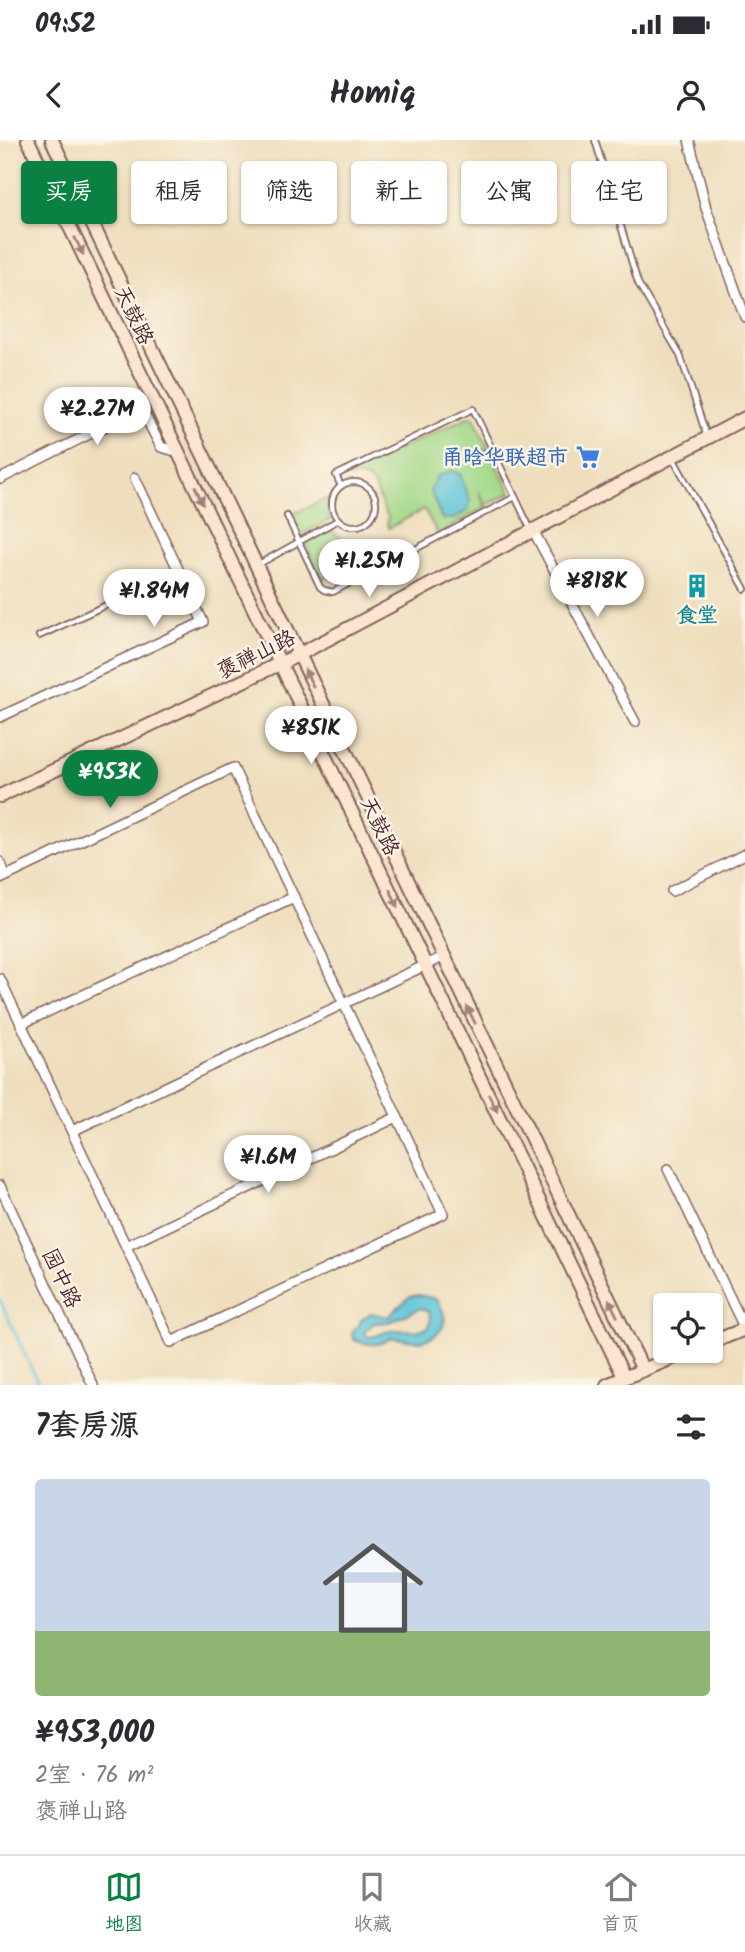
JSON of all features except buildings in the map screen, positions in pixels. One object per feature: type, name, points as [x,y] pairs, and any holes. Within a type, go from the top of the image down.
[{"type":"main road","name":"天鼓路","points":[[28,140],[624,1377]]},
{"type":"main road","name":"天鼓路","points":[[52,140],[642,1370]]},
{"type":"main road","name":"褒禅山路","points":[[0,796],[280,665],[745,418]]},
{"type":"main road","points":[[723,1338],[745,1329]]},
{"type":"main road","points":[[607,1385],[660,1363]]},
{"type":"street","points":[[689,140],[706,208],[745,317]]},
{"type":"street","points":[[0,480],[141,408],[161,447],[178,452]]},
{"type":"street","points":[[0,718],[203,622],[135,478]]},
{"type":"street","points":[[532,531],[635,722]]},
{"type":"street","points":[[0,862],[3,878],[233,768],[443,1214],[171,1342],[0,979]]},
{"type":"street","points":[[671,891],[745,854]]},
{"type":"street","points":[[21,1024],[294,897]]},
{"type":"street","points":[[72,1131],[443,957]]},
{"type":"street","points":[[126,1246],[397,1117]]},
{"type":"street","points":[[668,1169],[745,1329]]},
{"type":"street","name":"园中路","points":[[0,1186],[93,1385]]},
{"type":"lane","points":[[595,140],[638,282],[680,355],[708,438]]},
{"type":"lane","points":[[341,486],[336,475],[473,409],[532,531]]},
{"type":"lane","points":[[672,457],[745,589]]},
{"type":"lane","points":[[362,483],[373,492],[377,506],[372,519],[359,527],[338,520],[334,514],[332,499],[341,486],[362,483]]},
{"type":"lane","points":[[287,516],[320,587],[333,592],[515,497]]},
{"type":"lane","points":[[256,565],[338,520]]},
{"type":"lane","points":[[39,636],[179,572]]},
{"type":"green space","points":[[470,416],[474,417],[488,448],[469,459],[489,450],[511,493],[486,505],[479,492],[486,507],[438,534],[424,509],[389,528],[388,517],[372,483],[359,477],[349,478],[348,473]]},
{"type":"green space","points":[[328,498],[330,520],[299,534],[291,515]]},
{"type":"green space","points":[[327,530],[342,539],[359,543],[327,562],[332,574],[322,580],[305,543]]},
{"type":"water","points":[[451,471],[460,474],[470,500],[468,510],[454,519],[442,519],[430,491],[437,476]]},
{"type":"water","points":[[418,1295],[437,1299],[444,1321],[443,1327],[435,1335],[419,1341],[390,1338],[382,1343],[372,1344],[353,1339],[352,1333],[362,1319],[371,1313],[388,1317],[409,1297]],"holes":[[[421,1308],[429,1312],[429,1327],[424,1329],[395,1330],[368,1337],[364,1332],[374,1323],[389,1322]]]},
{"type":"waterway","points":[[0,1300],[39,1385]]},
{"type":"place","name":"甬晗华联超市","points":[[588,457]]},
{"type":"place","name":"食堂","points":[[697,586]]}]
